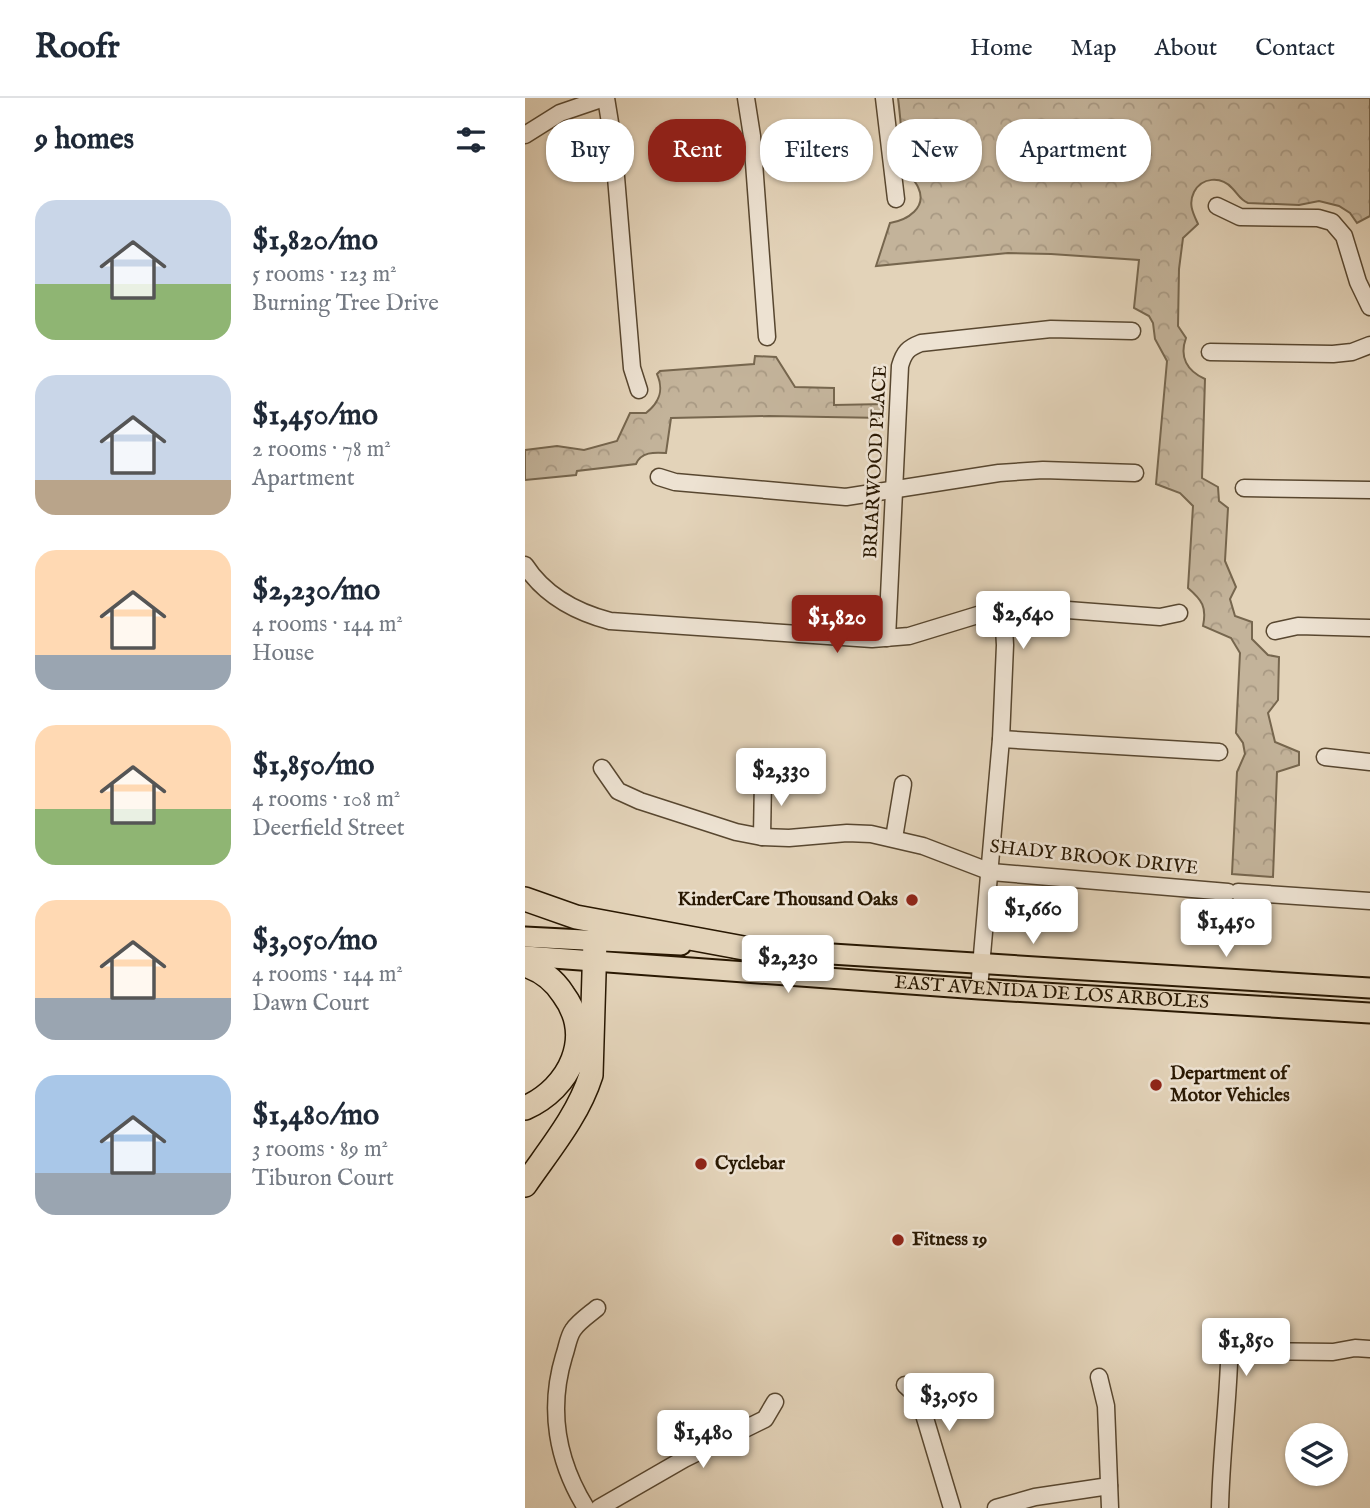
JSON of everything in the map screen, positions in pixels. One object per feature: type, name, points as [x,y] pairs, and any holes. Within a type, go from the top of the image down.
[{"type":"highway","points":[[525,899],[576,917],[749,949]]},
{"type":"highway","points":[[525,1185],[585,1096],[591,1075],[595,950]]},
{"type":"highway","points":[[525,965],[545,975],[560,989],[571,1006],[578,1030],[575,1056],[566,1076],[546,1097],[525,1108]]},
{"type":"main road","name":"EAST AVENIDA DE LOS ARBOLES","points":[[525,937],[595,950],[979,989],[1370,1013]]},
{"type":"main road","name":"EAST AVENIDA DE LOS ARBOLES","points":[[525,956],[595,950],[749,949],[1370,988]]},
{"type":"street","points":[[525,135],[560,113],[605,98],[613,141],[632,368],[639,390]]},
{"type":"street","points":[[746,98],[752,136],[767,337]]},
{"type":"street","points":[[884,98],[896,199]]},
{"type":"street","points":[[1217,206],[1240,217],[1318,218],[1332,222],[1344,236],[1370,307]]},
{"type":"street","name":"BRIARWOOD PLACE","points":[[887,638],[900,366],[904,353],[910,347],[921,343],[1011,332],[1051,329],[1132,331]]},
{"type":"street","points":[[1210,352],[1333,354],[1352,352],[1370,345]]},
{"type":"street","points":[[659,477],[675,482],[846,496],[1010,472],[1043,470],[1135,473]]},
{"type":"street","points":[[1244,488],[1370,490]]},
{"type":"street","points":[[525,565],[546,589],[564,604],[587,615],[610,621],[872,639],[908,636],[1003,610],[1028,607],[1160,617],[1179,612]]},
{"type":"street","points":[[979,989],[1001,739],[1005,645],[1003,610]]},
{"type":"street","points":[[1275,631],[1298,626],[1370,628]]},
{"type":"street","points":[[1001,739],[1219,752]]},
{"type":"street","points":[[1325,757],[1370,762]]},
{"type":"street","name":"SHADY BROOK DRIVE","points":[[602,768],[618,791],[640,801],[736,832],[762,837],[789,838],[846,833],[894,838],[991,872],[1370,901]]},
{"type":"street","points":[[762,837],[763,779]]},
{"type":"street","points":[[894,838],[903,784]]},
{"type":"street","points":[[586,1508],[574,1489],[561,1456],[556,1400],[562,1363],[572,1330],[597,1308]]},
{"type":"street","points":[[1220,1508],[1221,1454],[1226,1434],[1229,1363],[1232,1355],[1238,1351],[1333,1352],[1370,1349]]},
{"type":"street","points":[[1099,1377],[1106,1406],[1110,1508]]},
{"type":"street","points":[[905,1385],[919,1398],[952,1508]]},
{"type":"street","points":[[599,1508],[684,1459],[765,1419],[775,1402]]},
{"type":"street","points":[[996,1508],[1035,1497],[1109,1486]]},
{"type":"green space","points":[[898,98],[1370,98],[1370,216],[1357,223],[1350,213],[1339,206],[1319,201],[1299,205],[1248,203],[1223,181],[1207,181],[1197,187],[1192,196],[1192,208],[1198,224],[1183,238],[1179,269],[1178,326],[1186,338],[1184,357],[1189,368],[1205,379],[1202,478],[1218,487],[1219,501],[1228,508],[1225,561],[1236,587],[1230,599],[1235,616],[1252,622],[1252,639],[1268,655],[1279,657],[1278,700],[1268,713],[1275,742],[1299,752],[1299,765],[1277,772],[1273,877],[1232,874],[1237,772],[1245,754],[1243,743],[1236,733],[1240,653],[1231,638],[1203,626],[1202,604],[1188,588],[1193,506],[1180,493],[1156,484],[1167,361],[1155,339],[1153,323],[1149,316],[1134,308],[1139,260],[1008,253],[876,266],[890,223],[909,216],[918,207],[920,194],[914,182],[982,182],[982,119],[900,119]]},
{"type":"green space","points":[[755,356],[776,357],[795,387],[834,388],[834,405],[885,404],[884,418],[671,418],[666,453],[645,455],[636,464],[577,471],[576,475],[525,480],[525,450],[557,446],[584,450],[617,441],[630,413],[646,413],[655,405],[660,390],[657,374],[660,371],[754,364]]},
{"type":"place","name":"KinderCare Thousand Oaks","points":[[912,900]]},
{"type":"place","name":"Department of Motor Vehicles","points":[[1156,1085]]},
{"type":"place","name":"Cyclebar","points":[[701,1164]]},
{"type":"place","name":"Fitness 19","points":[[898,1240]]}]
